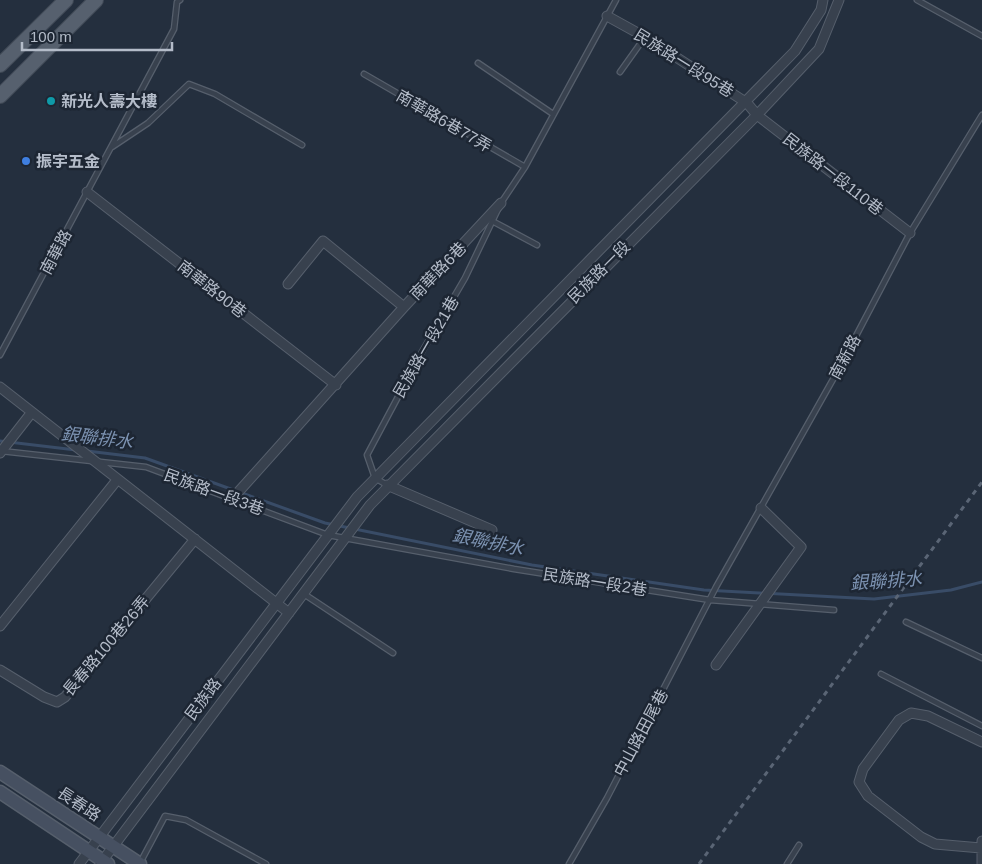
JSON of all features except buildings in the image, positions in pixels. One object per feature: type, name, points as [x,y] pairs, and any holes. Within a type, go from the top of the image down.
[{"type":"main road","points":[[0,65],[66,0]]},
{"type":"main road","points":[[0,96],[96,0]]},
{"type":"street","name":"民族路一段","points":[[332,529],[375,478],[747,103],[795,51],[821,10],[823,0]]},
{"type":"street","name":"民族路一段","points":[[350,531],[387,485],[757,115],[819,48],[839,0]]},
{"type":"street","name":"民族路一段95巷","points":[[607,16],[645,37],[747,103],[757,115]]},
{"type":"street","name":"民族路一段110巷","points":[[757,115],[910,233]]},
{"type":"street","name":"南華路90巷","points":[[87,192],[336,385]]},
{"type":"street","name":"南華路6巷","points":[[236,495],[404,307],[501,203]]},
{"type":"street","points":[[288,284],[323,241],[404,307]]},
{"type":"street","points":[[0,387],[289,613]]},
{"type":"street","points":[[445,408],[454,418]]},
{"type":"street","points":[[4,448],[32,412]]},
{"type":"street","points":[[0,626],[117,480]]},
{"type":"street","points":[[387,485],[492,530]]},
{"type":"street","points":[[716,664],[802,547],[761,508]]},
{"type":"street","name":"民族路","points":[[79,864],[332,529]]},
{"type":"street","name":"民族路","points":[[104,863],[350,531]]},
{"type":"street","name":"長春路100巷26弄","points":[[0,670],[44,697],[57,702],[65,697],[195,539]]},
{"type":"street","points":[[982,742],[928,716],[911,713],[899,720],[863,770],[859,782],[868,796],[921,837],[935,844],[981,844],[982,864]]},
{"type":"street","name":"長春路","points":[[0,772],[140,864]]},
{"type":"street","name":"長春路","points":[[0,792],[89,850],[104,863]]},
{"type":"lane","name":"南華路","points":[[0,355],[174,29],[177,2],[180,0]]},
{"type":"lane","name":"南華路6巷","points":[[501,203],[525,167],[616,0]]},
{"type":"lane","points":[[916,0],[982,36]]},
{"type":"lane","points":[[620,72],[645,37]]},
{"type":"lane","points":[[478,63],[553,114]]},
{"type":"lane","name":"南華路6巷77弄","points":[[364,74],[525,167]]},
{"type":"lane","name":"南華路","points":[[111,148],[148,123],[189,84],[215,94],[302,145]]},
{"type":"lane","name":"南新路","points":[[710,600],[836,374],[910,233],[982,114]]},
{"type":"lane","name":"民族路一段21巷","points":[[375,478],[367,455],[423,350],[465,278],[494,222],[501,203]]},
{"type":"lane","points":[[494,222],[537,245]]},
{"type":"lane","name":"民族路一段3巷","points":[[4,448],[97,462],[146,467],[236,495],[332,529]]},
{"type":"lane","points":[[375,478],[387,485]]},
{"type":"lane","name":"民族路一段2巷","points":[[332,529],[350,531],[514,569],[710,600],[834,610]]},
{"type":"lane","points":[[304,594],[393,653]]},
{"type":"lane","name":"中山路田尾巷","points":[[569,864],[607,798],[710,600]]},
{"type":"lane","points":[[906,622],[982,658]]},
{"type":"lane","points":[[881,674],[982,726]]},
{"type":"lane","points":[[140,864],[166,816],[186,820],[266,864]]},
{"type":"lane","points":[[787,864],[799,845]]},
{"type":"waterway","name":"銀聯排水","points":[[0,441],[76,450]]},
{"type":"waterway","name":"銀聯排水","points":[[87,451],[145,458],[325,523],[532,565],[704,590],[874,599],[951,590],[982,582]]},
{"type":"railway","points":[[699,864],[982,482]]},
{"type":"place","name":"新光人壽大樓","points":[[51,101]]},
{"type":"place","name":"振宇五金","points":[[26,161]]}]
